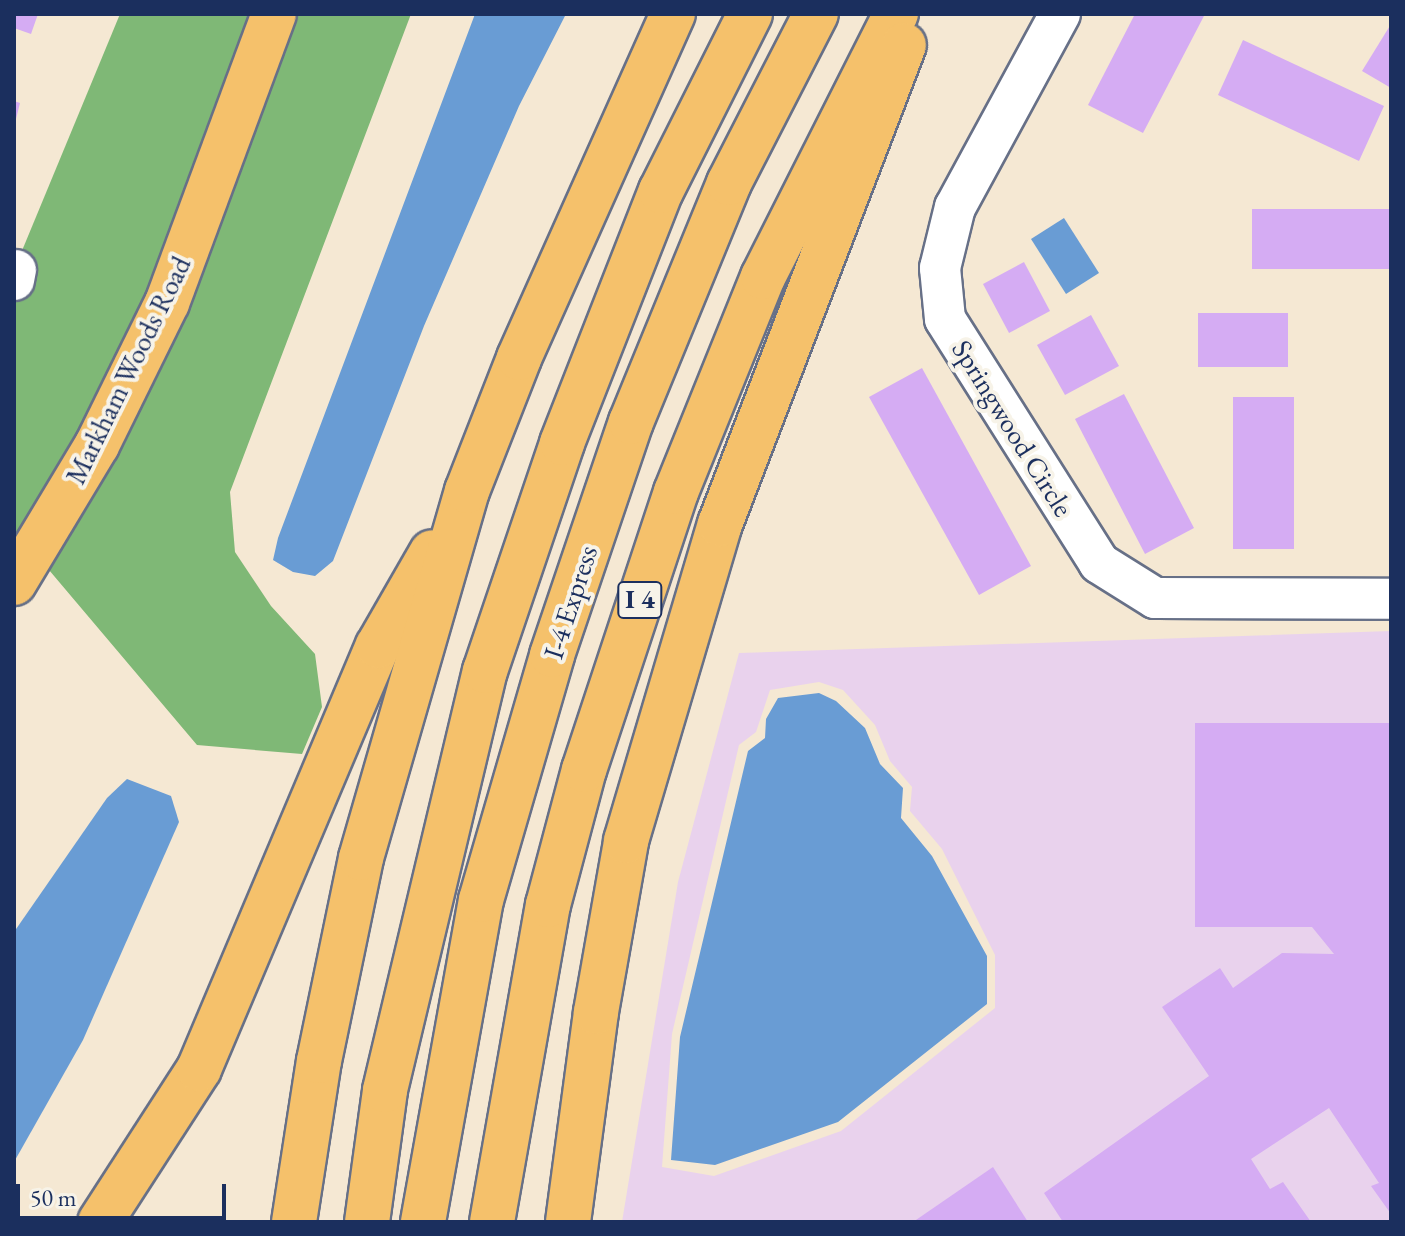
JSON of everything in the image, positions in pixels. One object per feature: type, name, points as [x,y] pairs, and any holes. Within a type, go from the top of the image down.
[{"type":"main road","name":"Markham Woods Road","points":[[14,583],[97,445],[167,303],[274,14]]},
{"type":"main road","points":[[294,1222],[319,1061],[361,858],[467,491],[525,343],[673,14]]},
{"type":"main road","name":"I-4 Express","points":[[367,1222],[385,1090],[485,671],[562,443],[661,191],[750,14]]},
{"type":"main road","name":"I-4 Express","points":[[423,1222],[481,900],[552,655],[631,422],[717,211],[816,14]]},
{"type":"main road","name":"I 4","points":[[492,1222],[548,905],[584,770],[671,507],[763,277],[896,14]]},
{"type":"main road","points":[[568,1222],[596,1012],[626,841],[720,524],[900,64],[912,14]]},
{"type":"main road","points":[[100,1222],[199,1069],[378,646],[467,491]]},
{"type":"street","name":"Springwood Circle","points":[[1060,14],[955,207],[940,268],[945,319],[1099,563],[1121,577],[1155,598],[1391,599]]},
{"type":"shaded area","points":[[1391,631],[1391,1222],[622,1222],[678,882],[739,653]],"holes":[[[819,682],[843,690],[875,725],[890,761],[912,787],[910,811],[942,849],[995,955],[995,1008],[841,1131],[714,1176],[662,1167],[672,1034],[739,745],[756,732],[770,690]]]},
{"type":"green space","points":[[120,14],[258,14],[154,296],[84,436],[14,543],[14,270]]},
{"type":"green space","points":[[290,14],[411,14],[230,492],[235,552],[271,606],[315,654],[322,707],[302,754],[197,745],[49,570],[180,309]]},
{"type":"water","points":[[475,14],[566,14],[519,106],[424,326],[333,561],[315,576],[293,572],[273,560],[278,538]]},
{"type":"water","points":[[1064,218],[1099,273],[1066,294],[1031,239]]},
{"type":"water","points":[[819,693],[836,701],[865,728],[880,764],[903,788],[901,818],[932,856],[987,956],[987,1004],[838,1122],[715,1165],[671,1160],[680,1037],[748,751],[765,738],[766,719],[778,698]]},
{"type":"water","points":[[127,779],[171,796],[179,822],[83,1040],[14,1162],[14,932],[107,798]]},
{"type":"building","points":[[14,14],[38,14],[31,34],[14,28]]},
{"type":"building","points":[[1135,14],[1205,14],[1143,133],[1088,105]]},
{"type":"building","points":[[1391,24],[1391,88],[1362,71]]},
{"type":"building","points":[[1243,40],[1384,106],[1359,161],[1218,95]]},
{"type":"building","points":[[14,101],[20,103],[15,123],[14,122]]},
{"type":"building","points":[[1252,209],[1391,209],[1391,269],[1252,269]]},
{"type":"building","points":[[1024,262],[1050,311],[1009,333],[983,284]]},
{"type":"building","points":[[1198,313],[1288,313],[1288,367],[1198,367]]},
{"type":"building","points":[[1091,315],[1119,366],[1065,395],[1037,345]]},
{"type":"building","points":[[922,368],[1031,566],[979,595],[869,397]]},
{"type":"building","points":[[1124,394],[1194,528],[1145,554],[1075,419]]},
{"type":"building","points":[[1233,397],[1294,397],[1294,549],[1233,549]]},
{"type":"building","points":[[1195,723],[1391,723],[1391,1214],[1371,1186],[1379,1183],[1329,1108],[1251,1159],[1270,1189],[1283,1182],[1311,1222],[1063,1222],[1044,1193],[1209,1076],[1162,1007],[1220,968],[1233,988],[1282,953],[1334,954],[1312,927],[1195,927]]},
{"type":"building","points":[[993,1167],[1028,1222],[913,1222]]}]
